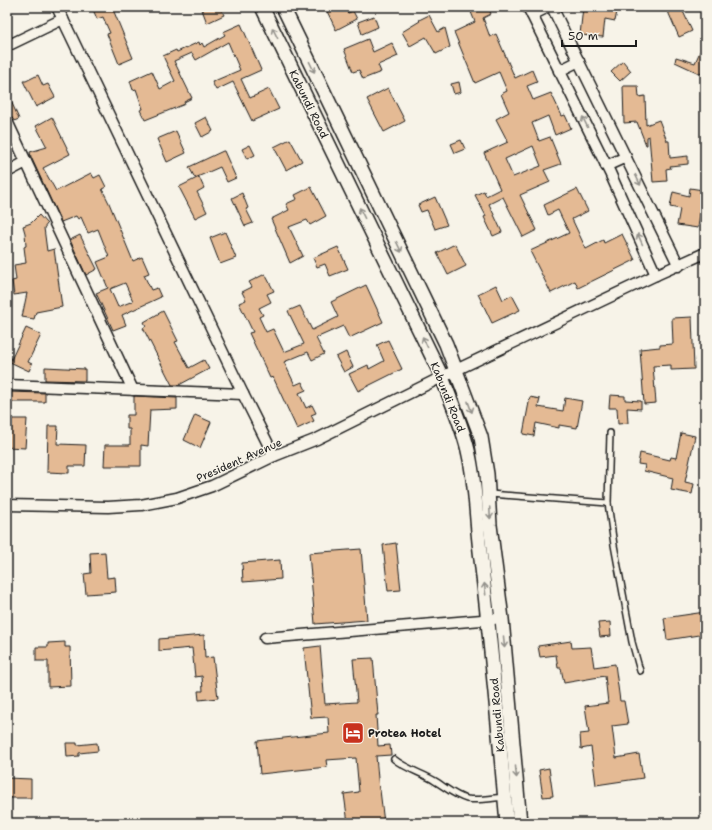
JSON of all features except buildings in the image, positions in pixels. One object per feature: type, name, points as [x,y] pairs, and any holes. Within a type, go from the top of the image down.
[{"type":"street","points":[[57,7],[242,394],[274,456]]},
{"type":"street","name":"Kabundi Road","points":[[262,7],[442,377],[469,453],[475,492],[477,526],[488,620],[507,823]]},
{"type":"street","name":"Kabundi Road","points":[[282,7],[446,344],[481,437],[490,525],[502,618],[520,823]]},
{"type":"street","points":[[548,7],[530,11],[606,166],[656,275]]},
{"type":"street","points":[[552,7],[580,61],[678,266]]},
{"type":"street","points":[[7,46],[63,20]]},
{"type":"street","points":[[284,53],[300,44]]},
{"type":"street","points":[[560,71],[580,61]]},
{"type":"street","points":[[306,96],[322,88]]},
{"type":"street","points":[[7,121],[133,390]]},
{"type":"street","points":[[330,146],[346,137]]},
{"type":"street","points":[[606,166],[626,157]]},
{"type":"street","points":[[7,172],[26,162]]},
{"type":"street","points":[[352,192],[368,183]]},
{"type":"street","points":[[375,239],[391,231]]},
{"type":"street","name":"President Avenue","points":[[7,504],[108,507],[141,505],[177,498],[212,486],[274,456],[317,438],[456,370],[705,253]]},
{"type":"street","points":[[404,299],[420,291]]},
{"type":"street","points":[[7,385],[242,394]]},
{"type":"street","points":[[265,638],[502,618]]},
{"type":"lane","points":[[610,433],[608,503],[614,545],[632,642],[640,671]]},
{"type":"lane","points":[[475,492],[608,503]]},
{"type":"lane","points":[[394,759],[402,766],[419,772],[460,797],[469,799],[505,797]]},
{"type":"place","name":"Protea Hotel","points":[[353,733]]}]
